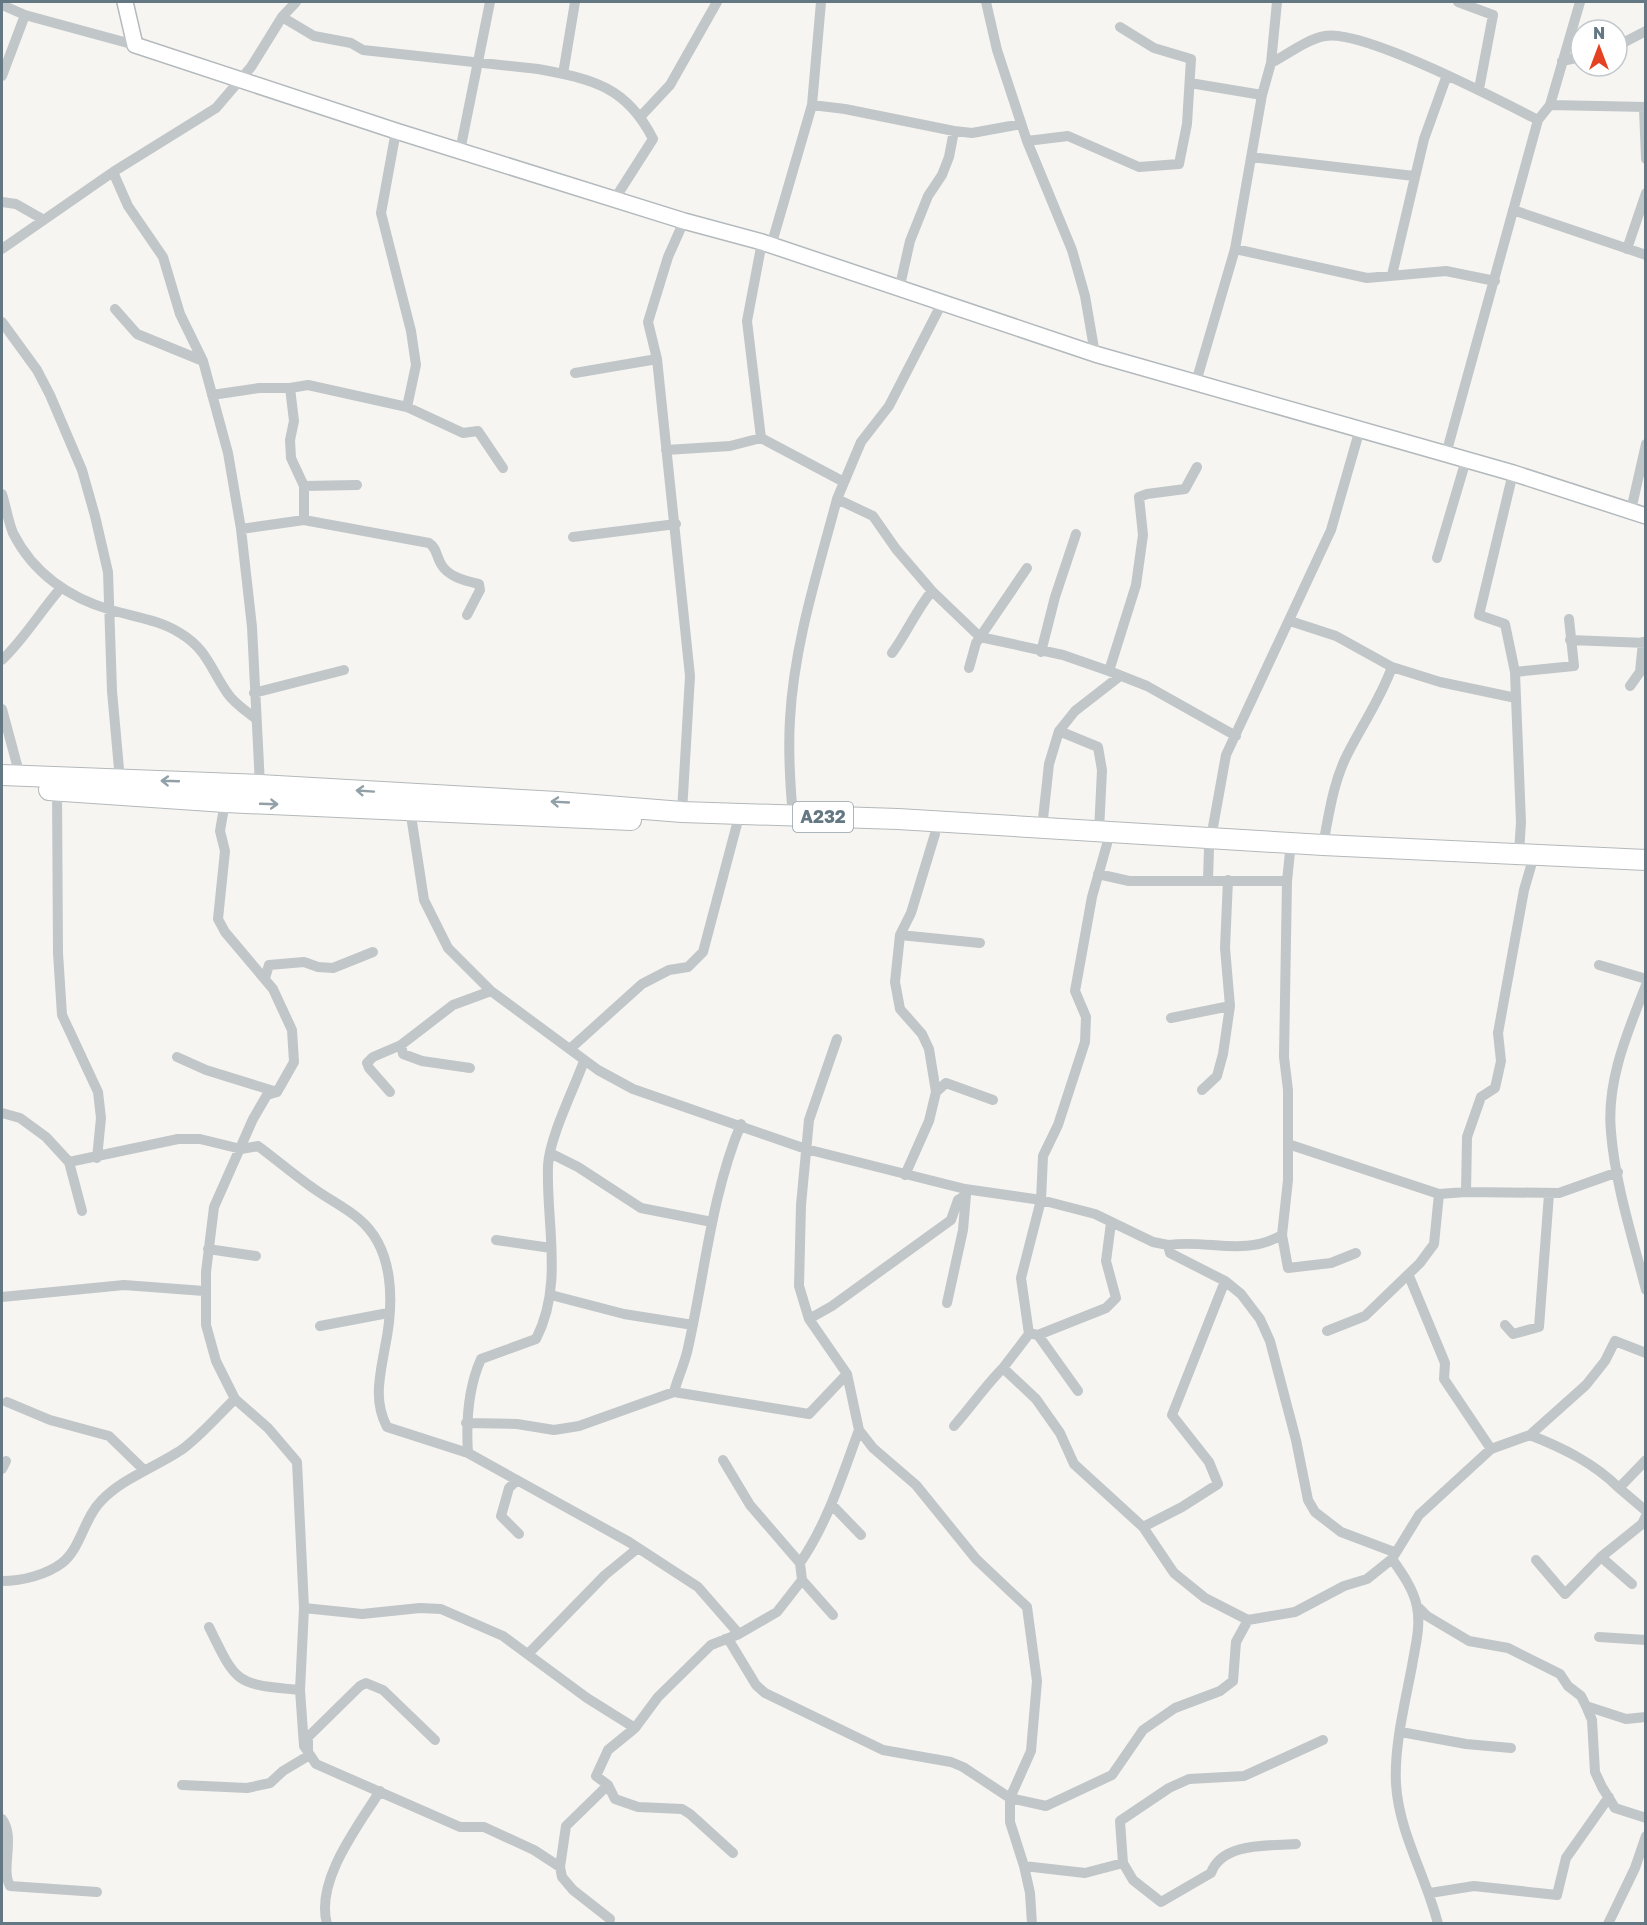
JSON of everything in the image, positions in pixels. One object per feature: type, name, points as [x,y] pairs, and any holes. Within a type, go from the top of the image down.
[{"type":"highway","name":"A232","points":[[11,775],[260,785],[557,801],[682,812],[898,819],[1042,828],[1103,837]]},
{"type":"highway","name":"A232","points":[[2,787],[225,802],[935,834],[1323,845],[1525,860],[1646,874]]},
{"type":"highway","name":"A232","points":[[1210,843],[1290,852],[1525,860],[1646,860]]},
{"type":"street","points":[[124,2],[135,45]]},
{"type":"street","points":[[2,249],[113,172],[216,108],[240,81],[282,17],[296,2]]},
{"type":"street","points":[[460,151],[480,63],[490,2]]},
{"type":"street","points":[[563,74],[575,2]]},
{"type":"street","points":[[641,116],[670,85],[717,2]]},
{"type":"street","points":[[761,438],[747,321],[767,244],[812,105],[820,2]]},
{"type":"street","points":[[986,2],[997,50],[1021,124],[1072,250],[1095,354]]},
{"type":"street","points":[[1196,381],[1236,249],[1262,95],[1271,63],[1276,2]]},
{"type":"street","points":[[1458,2],[1493,15],[1479,89]]},
{"type":"street","points":[[1446,454],[1538,120],[1550,105],[1580,2]]},
{"type":"street","points":[[3,4],[25,15],[135,45],[240,81],[614,200],[767,244],[898,290],[1095,354],[1512,473],[1646,516]]},
{"type":"street","points":[[2,76],[25,15]]},
{"type":"street","points":[[282,17],[314,36],[351,43],[363,50],[563,74],[613,90],[641,116],[653,139],[614,200]]},
{"type":"street","points":[[1027,141],[1068,136],[1138,167],[1179,164],[1191,59],[1154,48],[1120,27]]},
{"type":"street","points":[[1629,39],[1646,30]]},
{"type":"street","points":[[1271,63],[1324,36],[1352,37],[1479,89],[1538,120]]},
{"type":"street","points":[[1562,61],[1569,60]]},
{"type":"street","points":[[1392,275],[1424,139],[1447,75]]},
{"type":"street","points":[[1190,83],[1262,95]]},
{"type":"street","points":[[812,105],[972,133],[1021,124]]},
{"type":"street","points":[[1550,105],[1645,107],[1646,159]]},
{"type":"street","points":[[396,131],[381,213],[411,332],[416,365],[407,407]]},
{"type":"street","points":[[898,290],[910,241],[928,196],[942,175],[954,131]]},
{"type":"street","points":[[1251,157],[1414,176]]},
{"type":"street","points":[[113,172],[128,206],[163,257],[180,314],[203,361],[228,453],[242,529],[252,627],[260,785]]},
{"type":"street","points":[[1627,249],[1646,193]]},
{"type":"street","points":[[2,202],[16,204],[44,220]]},
{"type":"street","points":[[1513,210],[1646,255]]},
{"type":"street","points":[[682,812],[690,676],[676,524],[657,359],[648,322],[668,257],[684,221]]},
{"type":"street","points":[[1236,249],[1367,278],[1392,275],[1416,276],[1446,271],[1495,281]]},
{"type":"street","points":[[793,816],[790,719],[795,675],[804,624],[837,499],[861,442],[889,406],[942,303]]},
{"type":"street","points":[[115,309],[137,334],[203,361]]},
{"type":"street","points":[[2,322],[37,370],[82,470],[108,572],[120,780]]},
{"type":"street","points":[[575,373],[657,359]]},
{"type":"street","points":[[212,395],[259,388],[290,388],[308,385],[407,407],[463,433],[478,431],[503,468]]},
{"type":"street","points":[[290,388],[294,421],[290,440],[291,458],[304,486],[304,520]]},
{"type":"street","points":[[1208,880],[1210,843],[1226,755],[1331,530],[1360,429]]},
{"type":"street","points":[[666,450],[730,446],[761,438],[844,482]]},
{"type":"street","points":[[1631,510],[1646,444]]},
{"type":"street","points":[[1437,558],[1466,460]]},
{"type":"street","points":[[1109,671],[1136,585],[1143,535],[1139,498],[1147,494],[1185,489],[1197,467]]},
{"type":"street","points":[[1466,1192],[1467,1137],[1481,1097],[1496,1088],[1501,1061],[1498,1033],[1524,890],[1525,860],[1521,822],[1515,672],[1505,624],[1479,615],[1512,473]]},
{"type":"street","points":[[304,486],[357,485]]},
{"type":"street","points":[[2,494],[12,531],[22,549],[38,569],[60,589],[109,609],[156,621],[181,633],[199,648],[215,668],[228,695],[255,718]]},
{"type":"street","points":[[837,499],[873,516],[896,549],[932,591],[980,637],[1063,655],[1109,671],[1147,686],[1236,736]]},
{"type":"street","points":[[242,529],[304,520],[429,543],[434,546],[445,569],[461,581],[479,584],[480,590],[467,615]]},
{"type":"street","points":[[573,537],[676,524]]},
{"type":"street","points":[[1041,652],[1055,597],[1076,534]]},
{"type":"street","points":[[969,668],[980,637],[1027,568]]},
{"type":"street","points":[[2,660],[60,589]]},
{"type":"street","points":[[892,653],[932,591]]},
{"type":"street","points":[[1515,672],[1574,666],[1569,619]]},
{"type":"street","points":[[1290,621],[1336,636],[1392,667],[1440,682],[1516,698]]},
{"type":"street","points":[[1570,640],[1644,642],[1640,672],[1630,686]]},
{"type":"street","points":[[1323,845],[1332,794],[1346,757],[1383,692],[1392,667]]},
{"type":"street","points":[[254,693],[344,670]]},
{"type":"street","points":[[1042,828],[1049,764],[1059,731],[1075,711],[1120,676]]},
{"type":"street","points":[[2,709],[11,775]]},
{"type":"street","points":[[1059,731],[1098,747],[1102,770],[1103,837],[1075,992],[1086,1017],[1085,1042],[1058,1125],[1043,1156],[1041,1200],[1021,1278],[1034,1334],[1078,1391]]},
{"type":"street","points":[[57,790],[58,953],[62,1015],[98,1092],[101,1118],[97,1158]]},
{"type":"street","points":[[225,802],[220,831],[225,851],[218,919],[225,932],[265,978],[282,1004],[292,1030],[294,1062],[277,1092],[267,1095],[214,1207],[204,1291],[206,1325],[216,1361],[235,1400],[268,1428],[297,1462],[304,1608],[300,1690],[304,1746],[308,1756],[316,1764],[460,1827],[484,1827],[534,1850],[560,1867]]},
{"type":"street","points":[[410,809],[424,900],[448,948],[491,991],[571,1048],[584,1061],[633,1089],[806,1149],[965,1192],[1041,1200],[1095,1214],[1153,1242],[1168,1245],[1255,1246],[1265,1245],[1282,1235]]},
{"type":"street","points":[[571,1048],[642,984],[669,970],[688,967],[703,952],[737,824]]},
{"type":"street","points":[[905,1175],[929,1121],[936,1092],[929,1049],[922,1034],[900,1009],[895,982],[900,935],[911,913],[935,834]]},
{"type":"street","points":[[1290,852],[1287,881],[1284,1057],[1288,1090],[1288,1180],[1282,1235],[1288,1268],[1331,1263],[1356,1253]]},
{"type":"street","points":[[1098,874],[1129,881],[1287,881]]},
{"type":"street","points":[[1202,1090],[1216,1076],[1223,1054],[1230,1006],[1225,948],[1228,880]]},
{"type":"street","points":[[900,935],[980,943]]},
{"type":"street","points":[[265,978],[269,965],[304,962],[318,967],[333,968],[374,952]]},
{"type":"street","points":[[1599,965],[1646,979]]},
{"type":"street","points":[[1646,985],[1624,1041],[1612,1099],[1610,1131],[1618,1172],[1643,1268],[1646,1290]]},
{"type":"street","points":[[390,1092],[369,1068],[367,1063],[373,1057],[401,1045],[453,1005],[491,991]]},
{"type":"street","points":[[1171,1018],[1230,1006]]},
{"type":"street","points":[[837,1039],[808,1120],[801,1205],[799,1286],[809,1319],[847,1374],[859,1430],[873,1448],[916,1485],[976,1559],[1027,1607],[1037,1682],[1031,1752],[1010,1798],[1010,1822],[1024,1866],[1032,1923]]},
{"type":"street","points":[[401,1045],[403,1054],[422,1061],[470,1068]]},
{"type":"street","points":[[177,1057],[206,1070],[277,1092]]},
{"type":"street","points":[[468,1453],[466,1423],[476,1370],[481,1359],[536,1339],[542,1327],[551,1295],[550,1153],[584,1061]]},
{"type":"street","points":[[936,1092],[946,1083],[993,1100]]},
{"type":"street","points":[[2,1113],[20,1118],[45,1137],[69,1162],[82,1211]]},
{"type":"street","points":[[674,1392],[688,1352],[702,1263],[712,1222],[731,1148],[741,1125]]},
{"type":"street","points":[[69,1162],[97,1158],[178,1139],[200,1139],[241,1149],[258,1146],[312,1188],[360,1220],[381,1245],[389,1272],[388,1332],[378,1410],[387,1427],[468,1453],[639,1548],[698,1587],[740,1634]]},
{"type":"street","points":[[1288,1144],[1439,1194],[1559,1193],[1618,1172]]},
{"type":"street","points":[[550,1153],[578,1167],[640,1208],[712,1222]]},
{"type":"street","points":[[809,1319],[832,1306],[951,1220],[958,1200],[965,1192]]},
{"type":"street","points":[[947,1303],[963,1230],[965,1192]]},
{"type":"street","points":[[1327,1331],[1365,1316],[1409,1276],[1434,1244],[1439,1194]]},
{"type":"street","points":[[1505,1325],[1513,1334],[1539,1327],[1549,1194]]},
{"type":"street","points":[[954,1426],[974,1404],[982,1389],[1034,1334],[1106,1308],[1116,1298],[1106,1261],[1111,1223]]},
{"type":"street","points":[[496,1240],[552,1248]]},
{"type":"street","points":[[1168,1245],[1170,1253],[1225,1281],[1241,1294],[1260,1319],[1270,1341],[1296,1440],[1308,1500],[1315,1512],[1341,1532],[1393,1555],[1417,1606],[1418,1636],[1396,1760],[1400,1814],[1430,1893],[1438,1923]]},
{"type":"street","points":[[208,1249],[256,1256]]},
{"type":"street","points":[[1409,1276],[1445,1363],[1444,1379],[1491,1449]]},
{"type":"street","points":[[1143,1527],[1182,1507],[1218,1484],[1209,1462],[1172,1415],[1225,1281]]},
{"type":"street","points":[[2,1297],[89,1291],[124,1285],[204,1291]]},
{"type":"street","points":[[551,1295],[645,1319],[693,1325]]},
{"type":"street","points":[[320,1326],[388,1313]]},
{"type":"street","points":[[1003,1368],[1036,1400],[1060,1432],[1074,1464],[1143,1527],[1174,1573],[1205,1598],[1248,1620],[1295,1612],[1344,1586],[1367,1578],[1393,1555],[1419,1515],[1491,1449],[1530,1435],[1586,1385],[1605,1361],[1615,1341],[1646,1353]]},
{"type":"street","points":[[466,1423],[517,1424],[554,1430],[579,1426],[674,1392],[809,1414],[847,1374]]},
{"type":"street","points":[[2,1581],[22,1580],[63,1562],[71,1552],[88,1516],[102,1500],[144,1470],[180,1451],[235,1400]]},
{"type":"street","points":[[7,1402],[50,1420],[109,1437],[144,1470]]},
{"type":"street","points":[[800,1563],[815,1541],[832,1505],[859,1430]]},
{"type":"street","points":[[1530,1435],[1596,1468],[1646,1511]]},
{"type":"street","points":[[1619,1488],[1646,1460]]},
{"type":"street","points":[[723,1461],[750,1505],[800,1563],[802,1580],[833,1615]]},
{"type":"street","points":[[518,1480],[509,1488],[501,1516],[519,1534]]},
{"type":"street","points":[[832,1505],[861,1535]]},
{"type":"street","points":[[1536,1560],[1565,1594],[1601,1557],[1642,1524],[1646,1516]]},
{"type":"street","points":[[528,1654],[605,1575],[639,1548]]},
{"type":"street","points":[[1601,1557],[1632,1584]]},
{"type":"street","points":[[733,1853],[682,1809],[638,1808],[615,1799],[608,1785],[596,1776],[608,1750],[635,1728],[658,1696],[711,1645],[740,1634],[777,1612],[802,1580]]},
{"type":"street","points":[[1417,1606],[1427,1616],[1469,1641],[1508,1648],[1560,1674],[1568,1686],[1581,1695],[1592,1720],[1595,1772],[1615,1808],[1646,1818]]},
{"type":"street","points":[[304,1608],[362,1614],[420,1608],[441,1609],[503,1636],[587,1698],[635,1728]]},
{"type":"street","points":[[725,1639],[730,1642],[756,1685],[765,1693],[883,1750],[963,1767],[1010,1798],[1046,1806],[1112,1775],[1143,1730],[1174,1708],[1220,1691],[1233,1681],[1236,1642],[1248,1620]]},
{"type":"street","points":[[209,1627],[224,1658],[239,1679],[255,1686],[300,1690]]},
{"type":"street","points":[[1599,1637],[1646,1640]]},
{"type":"street","points":[[308,1756],[308,1737],[360,1686],[366,1683],[383,1690],[435,1740]]},
{"type":"street","points":[[1586,1706],[1632,1719],[1646,1717]]},
{"type":"street","points":[[1592,1720],[1605,1712]]},
{"type":"street","points":[[1401,1732],[1466,1744],[1511,1748]]},
{"type":"street","points":[[1296,1844],[1235,1849],[1214,1865],[1211,1873],[1161,1902],[1133,1880],[1124,1863],[1120,1821],[1169,1788],[1189,1779],[1244,1776],[1323,1740]]},
{"type":"street","points":[[182,1785],[247,1788],[270,1783],[283,1771],[308,1756]]},
{"type":"street","points":[[608,1785],[566,1826],[560,1867],[562,1877],[573,1890],[611,1922]]},
{"type":"street","points":[[327,1923],[323,1909],[325,1895],[350,1840],[380,1791]]},
{"type":"street","points":[[1430,1893],[1474,1886],[1557,1895],[1566,1858],[1609,1797]]},
{"type":"street","points":[[2,1820],[7,1829],[5,1874],[10,1886],[97,1892]]},
{"type":"street","points":[[1608,1923],[1635,1868],[1646,1836]]},
{"type":"street","points":[[1024,1866],[1085,1873],[1124,1863]]}]
